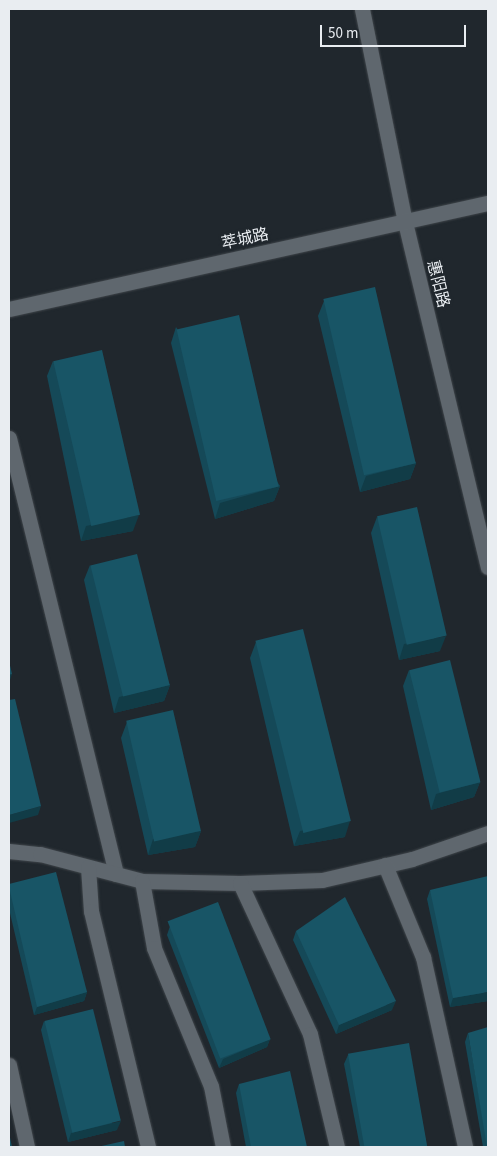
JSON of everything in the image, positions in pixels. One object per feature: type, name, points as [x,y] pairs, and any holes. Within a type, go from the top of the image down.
[{"type":"street","name":"惠阳路","points":[[362,9],[406,222],[488,566]]},
{"type":"street","name":"萃城路","points":[[9,309],[488,203]]},
{"type":"street","points":[[9,438],[116,874]]},
{"type":"street","points":[[9,851],[40,854],[142,880],[240,883],[322,880],[412,859],[488,833]]},
{"type":"street","points":[[385,865],[423,957],[465,1147]]},
{"type":"street","points":[[88,867],[91,911],[148,1147]]},
{"type":"street","points":[[142,880],[154,948],[211,1086],[223,1147]]},
{"type":"street","points":[[240,883],[310,1034],[337,1147]]},
{"type":"street","points":[[9,1065],[27,1147]]},
{"type":"building","points":[[375,287],[416,463],[364,475],[323,299]]},
{"type":"building","points":[[239,315],[279,486],[216,501],[177,329]]},
{"type":"building","points":[[102,350],[140,515],[91,526],[53,361]]},
{"type":"building","points":[[417,507],[447,636],[407,645],[377,516]]},
{"type":"building","points":[[137,554],[170,685],[123,697],[90,566]]},
{"type":"building","points":[[303,629],[351,821],[303,833],[255,641]]},
{"type":"building","points":[[450,660],[480,782],[440,792],[409,670]]},
{"type":"building","points":[[9,661],[12,674],[9,675]]},
{"type":"building","points":[[15,699],[41,806],[9,815],[9,700]]},
{"type":"building","points":[[173,710],[201,831],[154,842],[126,721]]},
{"type":"building","points":[[56,872],[87,992],[37,1007],[9,884]]},
{"type":"building","points":[[488,876],[488,992],[453,998],[430,890]]},
{"type":"building","points":[[345,897],[396,1001],[339,1025],[296,931]]},
{"type":"building","points":[[218,902],[271,1039],[220,1059],[168,921]]},
{"type":"building","points":[[93,1009],[121,1121],[72,1133],[44,1021]]},
{"type":"building","points":[[488,1027],[488,1147],[487,1147],[468,1033]]},
{"type":"building","points":[[409,1043],[427,1147],[364,1147],[348,1054]]},
{"type":"building","points":[[290,1071],[307,1147],[251,1147],[239,1084]]},
{"type":"building","points":[[9,1133],[12,1147],[9,1147]]},
{"type":"building","points":[[124,1141],[125,1147],[97,1147]]}]
